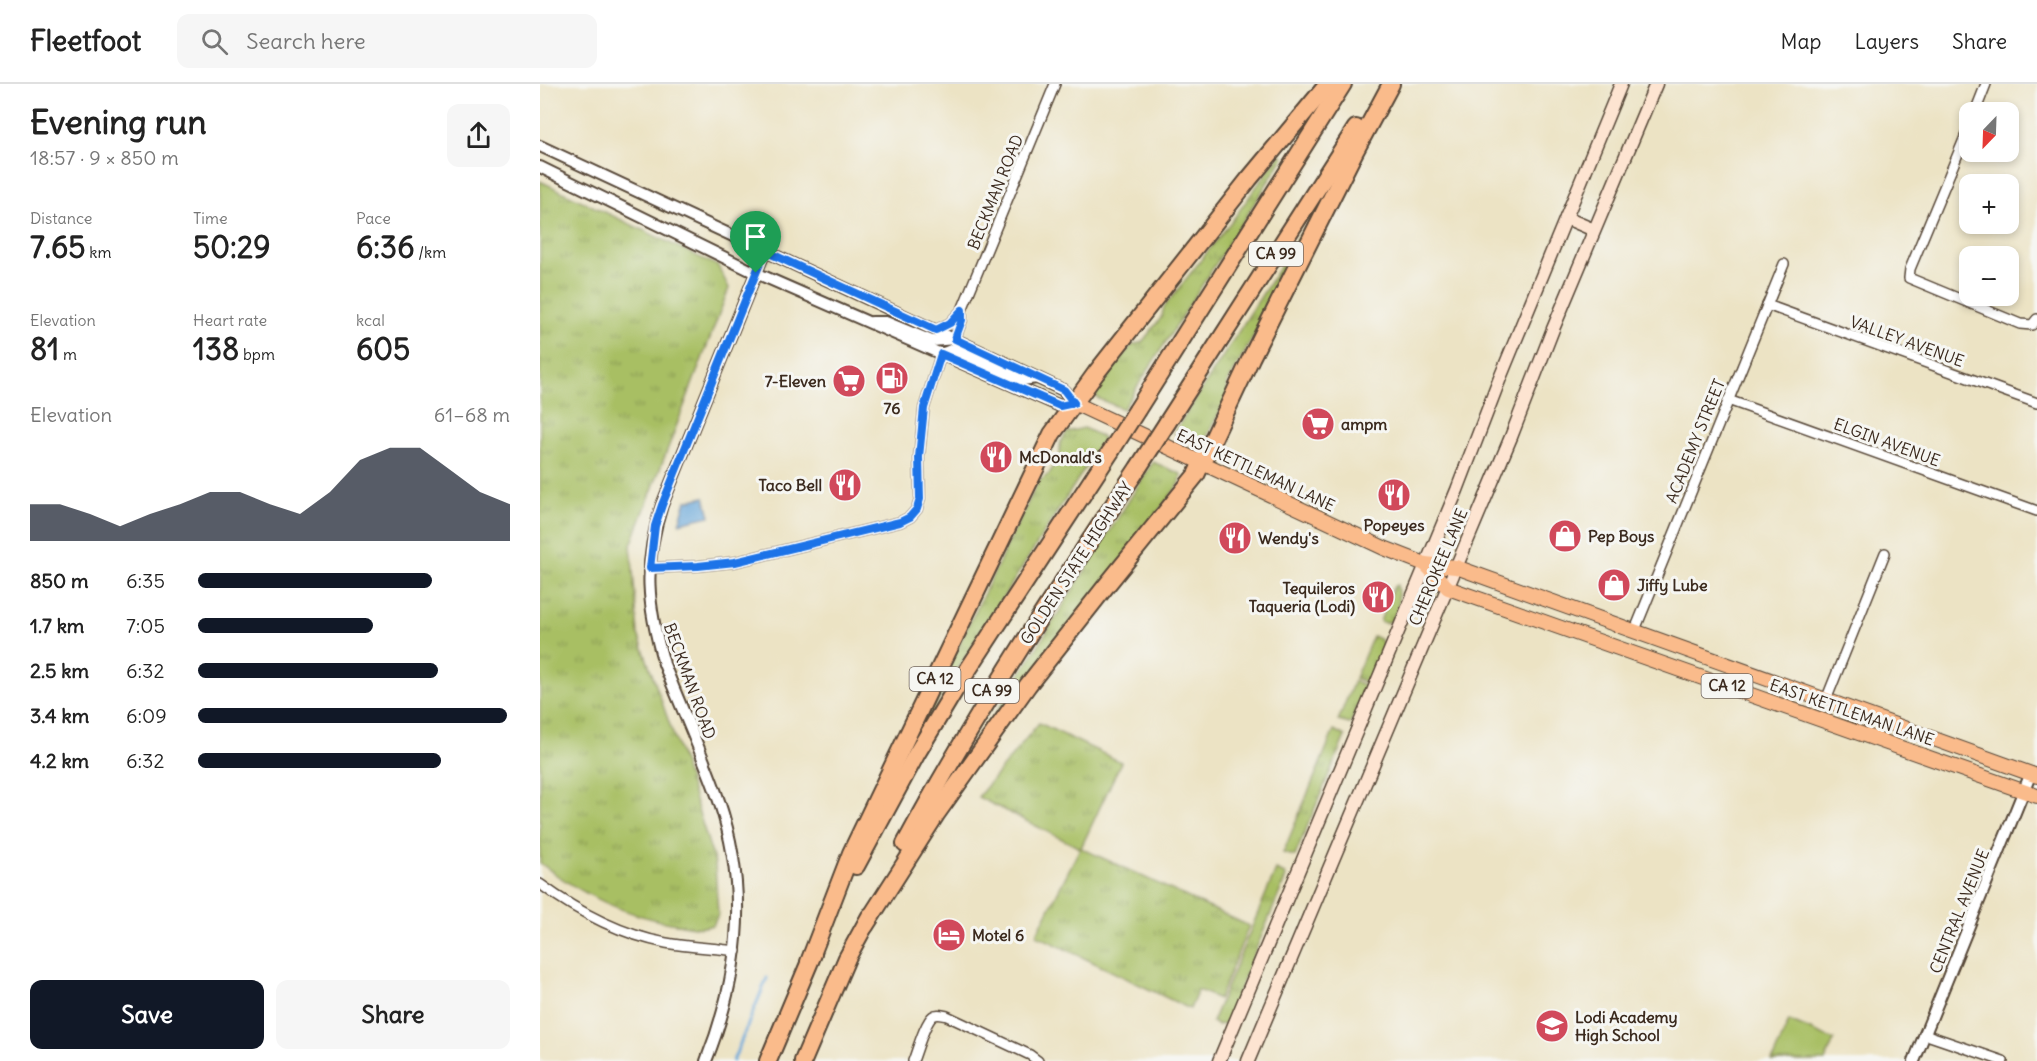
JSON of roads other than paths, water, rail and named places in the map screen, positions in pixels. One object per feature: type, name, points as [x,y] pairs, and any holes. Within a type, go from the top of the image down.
[{"type":"highway","points":[[1074,403],[1249,179],[1328,84]]},
{"type":"highway","name":"GOLDEN STATE HIGHWAY","points":[[768,1061],[809,962],[880,821],[922,744],[1343,84]]},
{"type":"highway","name":"GOLDEN STATE HIGHWAY","points":[[803,1061],[847,958],[954,755],[992,691],[1384,84]]},
{"type":"highway","points":[[865,926],[937,813],[1029,685],[1188,486],[1203,464],[1223,415],[1354,151],[1390,84]]},
{"type":"highway","name":"CA 12","points":[[809,962],[851,853],[1052,434],[1074,403]]},
{"type":"main road","name":"CHEROKEE LANE","points":[[1219,1061],[1457,490],[1500,378],[1621,84]]},
{"type":"main road","name":"CHEROKEE LANE","points":[[1248,1061],[1448,588],[1656,84]]},
{"type":"main road","points":[[1566,218],[1594,230]]},
{"type":"main road","name":"EAST KETTLEMAN LANE","points":[[1074,403],[1384,548],[1425,564],[1456,567],[2034,774]]},
{"type":"main road","name":"EAST KETTLEMAN LANE","points":[[1425,564],[1448,588],[2031,793]]},
{"type":"street","name":"BECKMAN ROAD","points":[[936,330],[950,323],[962,310],[1055,84]]},
{"type":"street","points":[[1978,102],[1986,84]]},
{"type":"street","name":"EAST KETTLEMAN LANE","points":[[540,146],[1064,390],[1074,403],[1060,406],[756,273],[540,166]]},
{"type":"street","points":[[1959,151],[1910,269],[1909,278],[2020,324],[2032,325],[2037,319]]},
{"type":"street","name":"BECKMAN ROAD","points":[[706,1061],[728,995],[736,951],[735,882],[727,829],[719,801],[661,653],[649,597],[650,568],[655,526],[662,505],[765,251]]},
{"type":"street","name":"ACADEMY STREET","points":[[1635,630],[1784,264]]},
{"type":"street","name":"VALLEY AVENUE","points":[[1767,305],[2037,403]]},
{"type":"street","name":"BECKMAN ROAD","points":[[955,339],[962,320],[962,310]]},
{"type":"street","points":[[869,322],[886,322],[932,341],[955,339]]},
{"type":"street","points":[[650,568],[735,562],[900,522],[910,517],[917,509],[920,499],[919,457],[924,408],[941,354],[953,349],[1023,380],[1037,378]]},
{"type":"street","name":"ELGIN AVENUE","points":[[1728,400],[2037,511]]},
{"type":"street","points":[[1826,700],[1885,553]]},
{"type":"street","name":"CENTRAL AVENUE","points":[[1914,1061],[2031,793],[2034,774]]},
{"type":"street","points":[[540,884],[566,903],[625,932],[666,943],[736,951]]},
{"type":"street","points":[[913,1061],[929,1021],[934,1015],[947,1016],[1030,1055],[1038,1061]]},
{"type":"street","points":[[1924,1034],[2003,1061]]},
{"type":"water","points":[[705,497],[710,516],[679,523],[686,501]]},
{"type":"waterway","points":[[733,1061],[767,978]]},
{"type":"place","name":"76","points":[[892,378]]},
{"type":"place","name":"7-Eleven","points":[[849,381]]},
{"type":"place","name":"ampm","points":[[1318,424]]},
{"type":"place","name":"McDonald's","points":[[996,457]]},
{"type":"place","name":"Taco Bell","points":[[845,485]]},
{"type":"place","name":"Popeyes","points":[[1394,495]]},
{"type":"place","name":"Pep Boys","points":[[1565,536]]},
{"type":"place","name":"Wendy's","points":[[1235,538]]},
{"type":"place","name":"Jiffy Lube","points":[[1614,585]]},
{"type":"place","name":"Tequileros Taqueria (Lodi)","points":[[1378,597]]},
{"type":"place","name":"Motel 6","points":[[949,935]]},
{"type":"place","name":"Lodi Academy High School","points":[[1552,1026]]}]
